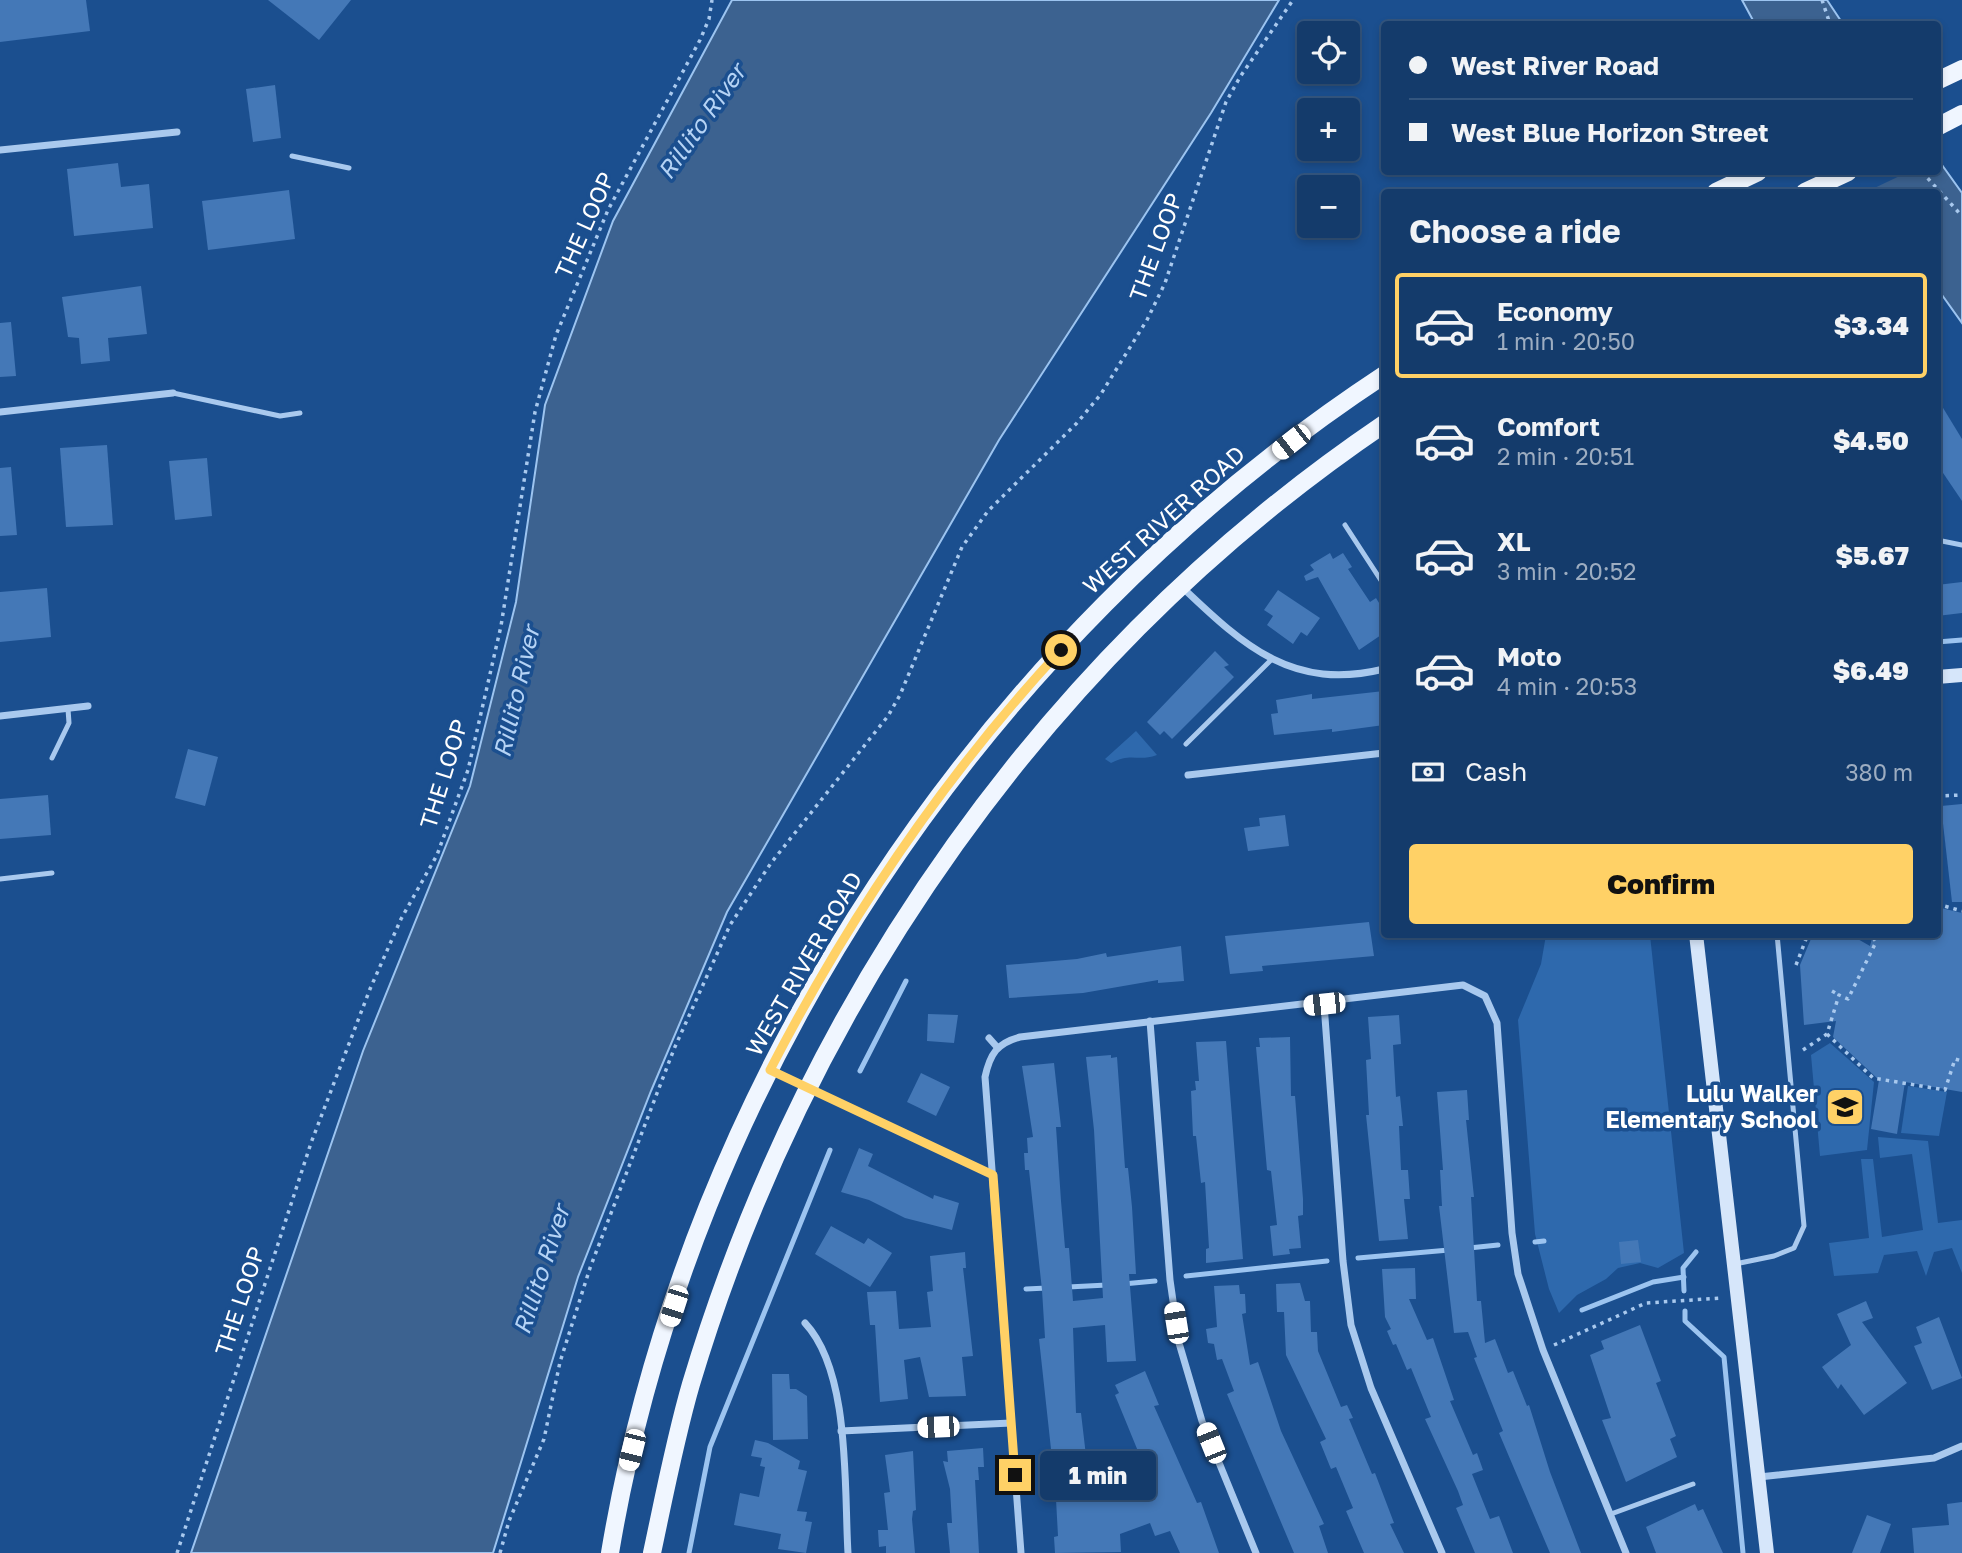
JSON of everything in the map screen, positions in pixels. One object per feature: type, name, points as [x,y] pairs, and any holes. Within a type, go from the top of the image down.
[{"type":"main road","points":[[1941,79],[1962,69]]},
{"type":"main road","points":[[1941,125],[1962,114]]},
{"type":"main road","points":[[1722,189],[1752,175]]},
{"type":"main road","points":[[1811,189],[1842,175]]},
{"type":"main road","name":"WEST RIVER ROAD","points":[[610,1553],[644,1404],[681,1282],[733,1149],[770,1070],[849,929],[900,851],[963,764],[1031,682],[1125,585],[1208,507],[1310,427],[1381,377]]},
{"type":"main road","points":[[652,1553],[680,1427],[716,1306],[768,1173],[807,1088],[854,1000],[959,837],[1064,707],[1181,586],[1283,498],[1381,426]]},
{"type":"street","points":[[0,150],[177,132]]},
{"type":"street","points":[[0,412],[173,393]]},
{"type":"street","points":[[1181,586],[1232,634],[1271,660],[1302,672],[1331,676],[1381,669]]},
{"type":"street","points":[[1941,677],[1962,675]]},
{"type":"street","points":[[0,716],[88,706]]},
{"type":"street","points":[[1188,775],[1381,753]]},
{"type":"street","points":[[1696,938],[1767,1553]]},
{"type":"street","points":[[1021,1553],[985,1077],[990,1057],[997,1047],[1020,1037],[1324,1004],[1456,985],[1463,985],[1485,996],[1497,1023],[1516,1263],[1528,1313],[1626,1553]]},
{"type":"street","points":[[1485,996],[1491,987]]},
{"type":"street","points":[[1324,1004],[1343,1261],[1351,1325],[1371,1388],[1442,1553]]},
{"type":"street","points":[[1150,1021],[1170,1280],[1180,1343],[1202,1421],[1255,1553]]},
{"type":"street","points":[[989,1038],[997,1047]]},
{"type":"street","points":[[770,1070],[993,1175]]},
{"type":"street","points":[[805,1323],[813,1331],[830,1371],[841,1431],[848,1553]]},
{"type":"street","points":[[841,1431],[1011,1423]]},
{"type":"street","points":[[1758,1477],[1934,1458],[1962,1447]]},
{"type":"lane","points":[[292,156],[349,168]]},
{"type":"lane","points":[[173,393],[280,416],[300,413]]},
{"type":"lane","points":[[1345,526],[1381,580]]},
{"type":"lane","points":[[1941,541],[1962,545]]},
{"type":"lane","points":[[1186,744],[1271,660]]},
{"type":"lane","points":[[52,758],[69,723],[68,709]]},
{"type":"lane","points":[[0,879],[52,873]]},
{"type":"lane","points":[[1735,1264],[1774,1256],[1794,1248],[1804,1226],[1777,938]]},
{"type":"lane","points":[[1611,1514],[1693,1484]]},
{"type":"path","name":"THE LOOP","points":[[177,1553],[312,1143],[370,989],[401,919],[437,855],[468,770],[501,626],[535,412],[556,335],[608,209],[700,40],[709,19],[712,0]]},
{"type":"path","name":"THE LOOP","points":[[500,1553],[509,1521],[544,1439],[560,1362],[590,1268],[674,1049],[730,925],[771,863],[888,716],[901,695],[962,547],[988,511],[1077,423],[1125,359],[1165,283],[1226,102],[1293,0]]},
{"type":"path","points":[[1822,0],[1829,21]]},
{"type":"path","points":[[1925,175],[1937,189]]},
{"type":"path","points":[[1941,193],[1962,216]]},
{"type":"path","points":[[1941,796],[1962,795]]},
{"type":"path","points":[[1941,905],[1962,911]]},
{"type":"path","points":[[1797,964],[1807,938]]},
{"type":"path","points":[[1832,991],[1848,999],[1876,942],[1874,938]]},
{"type":"path","points":[[1803,1050],[1827,1034],[1839,995]]},
{"type":"path","points":[[1827,1034],[1873,1078],[1945,1090],[1955,1059],[1962,1061]]},
{"type":"path","points":[[1542,1350],[1646,1303],[1724,1298]]},
{"type":"shaded area","points":[[1136,731],[1157,755],[1124,758],[1111,763],[1105,759]]},
{"type":"shaded area","points":[[1545,938],[1650,938],[1684,1253],[1658,1268],[1640,1263],[1618,1268],[1606,1279],[1577,1295],[1559,1313],[1549,1289],[1535,1234],[1518,1020],[1541,964]]},
{"type":"shaded area","points":[[1830,1043],[1874,1082],[1867,1150],[1820,1156],[1811,1055]]},
{"type":"shaded area","points":[[1908,1086],[1947,1092],[1939,1136],[1901,1133]]},
{"type":"shaded area","points":[[1878,1137],[1928,1141],[1938,1223],[1962,1220],[1962,1273],[1952,1248],[1934,1252],[1926,1276],[1917,1251],[1884,1255],[1878,1273],[1834,1276],[1829,1243],[1869,1238],[1861,1159],[1873,1159],[1882,1237],[1923,1230],[1912,1154],[1880,1158]]},
{"type":"water","name":"Rillito River","points":[[732,0],[1279,0],[1211,113],[999,440],[727,912],[651,1091],[578,1277],[493,1553],[191,1553],[363,1051],[470,786],[516,602],[545,405],[613,221]]},
{"type":"water","points":[[1742,0],[1827,0],[1841,21],[1753,21]]},
{"type":"water","points":[[1941,164],[1962,193],[1962,323],[1941,294],[1941,189],[1868,189],[1856,175],[1941,175]]},
{"type":"pier","points":[[1853,175],[1902,175],[1872,189],[1864,189]]},
{"type":"building","points":[[0,0],[86,0],[90,31],[0,42]]},
{"type":"building","points":[[268,0],[351,0],[319,40]]},
{"type":"building","points":[[275,85],[281,138],[253,142],[246,89]]},
{"type":"building","points":[[118,163],[121,187],[149,184],[153,228],[74,236],[67,169]]},
{"type":"building","points":[[289,190],[295,239],[208,250],[202,201]]},
{"type":"building","points":[[141,286],[147,334],[108,338],[110,361],[81,364],[79,338],[68,337],[62,297]]},
{"type":"building","points":[[11,322],[16,376],[0,377],[0,323]]},
{"type":"building","points":[[1941,405],[1962,439],[1962,501],[1941,470]]},
{"type":"building","points":[[107,445],[113,525],[66,527],[60,448]]},
{"type":"building","points":[[207,458],[212,516],[175,520],[169,461]]},
{"type":"building","points":[[11,467],[17,535],[0,536],[0,468]]},
{"type":"building","points":[[1330,553],[1333,559],[1343,553],[1352,567],[1348,569],[1370,602],[1376,598],[1381,606],[1381,635],[1359,650],[1318,577],[1306,581],[1304,576],[1314,570],[1310,565]]},
{"type":"building","points":[[1962,582],[1962,613],[1941,616],[1941,585]]},
{"type":"building","points":[[47,588],[51,637],[0,642],[0,592]]},
{"type":"building","points":[[1278,590],[1320,618],[1307,636],[1301,632],[1293,644],[1267,625],[1273,616],[1264,610]]},
{"type":"building","points":[[1215,651],[1229,665],[1224,667],[1234,677],[1172,739],[1164,731],[1160,735],[1147,722]]},
{"type":"building","points":[[1381,691],[1381,725],[1332,732],[1332,729],[1274,735],[1271,714],[1278,713],[1276,700],[1312,694],[1312,699]]},
{"type":"building","points":[[188,749],[218,757],[205,806],[175,798]]},
{"type":"building","points":[[48,795],[51,835],[0,839],[0,799]]},
{"type":"building","points":[[1962,804],[1962,902],[1952,902],[1941,806]]},
{"type":"building","points":[[1285,815],[1289,846],[1248,851],[1244,828],[1260,826],[1259,818]]},
{"type":"building","points":[[1941,908],[1962,913],[1962,1092],[1905,1082],[1897,1134],[1871,1129],[1879,1080],[1833,1037],[1836,1021],[1804,1025],[1800,965],[1811,938],[1856,938],[1870,946],[1872,938],[1941,938]]},
{"type":"building","points":[[1369,922],[1374,956],[1262,966],[1263,971],[1230,974],[1225,936]]},
{"type":"building","points":[[1181,946],[1184,981],[1158,983],[1158,980],[1083,993],[1009,998],[1006,965],[1077,959],[1106,953],[1107,957]]},
{"type":"building","points":[[928,1014],[958,1015],[954,1043],[927,1041]]},
{"type":"building","points":[[1399,1015],[1401,1044],[1393,1045],[1396,1097],[1400,1096],[1403,1126],[1399,1126],[1401,1170],[1408,1170],[1410,1199],[1404,1199],[1408,1239],[1379,1241],[1366,1115],[1369,1115],[1366,1060],[1371,1059],[1368,1017]]},
{"type":"building","points":[[1290,1037],[1291,1096],[1295,1096],[1303,1199],[1303,1215],[1298,1216],[1301,1248],[1289,1249],[1290,1254],[1273,1256],[1270,1226],[1277,1225],[1271,1171],[1267,1170],[1256,1047],[1260,1047],[1259,1038]]},
{"type":"building","points":[[1226,1041],[1243,1259],[1206,1263],[1206,1249],[1209,1248],[1205,1182],[1201,1183],[1196,1136],[1193,1136],[1191,1091],[1196,1090],[1195,1081],[1199,1081],[1196,1042]]},
{"type":"building","points":[[1111,1055],[1111,1058],[1117,1057],[1125,1168],[1128,1168],[1132,1207],[1136,1274],[1129,1274],[1136,1361],[1107,1362],[1105,1325],[1073,1328],[1076,1413],[1081,1413],[1090,1490],[1126,1488],[1118,1471],[1142,1461],[1115,1395],[1119,1393],[1115,1385],[1145,1371],[1159,1405],[1154,1406],[1197,1503],[1201,1502],[1219,1553],[1180,1553],[1170,1531],[1155,1536],[1150,1523],[1120,1534],[1121,1552],[1055,1553],[1054,1537],[1058,1536],[1055,1481],[1052,1464],[1046,1464],[1045,1450],[1051,1449],[1039,1339],[1045,1338],[1042,1290],[1029,1170],[1025,1170],[1024,1153],[1028,1153],[1027,1138],[1033,1137],[1022,1066],[1054,1063],[1061,1127],[1056,1127],[1061,1201],[1065,1248],[1069,1248],[1073,1301],[1103,1298],[1094,1130],[1086,1057]]},
{"type":"building","points":[[921,1073],[950,1087],[936,1116],[907,1102]]},
{"type":"building","points":[[1467,1090],[1469,1120],[1466,1120],[1474,1197],[1471,1197],[1477,1301],[1481,1301],[1485,1343],[1495,1339],[1508,1373],[1513,1371],[1527,1406],[1529,1405],[1550,1472],[1581,1553],[1550,1553],[1499,1433],[1503,1431],[1474,1358],[1477,1357],[1468,1332],[1454,1333],[1439,1206],[1442,1206],[1440,1170],[1443,1170],[1437,1092]]},
{"type":"building","points":[[859,1148],[873,1154],[868,1166],[933,1199],[934,1195],[959,1203],[952,1230],[905,1218],[869,1200],[841,1192]]},
{"type":"building","points":[[831,1226],[864,1244],[868,1238],[892,1253],[870,1287],[815,1254]]},
{"type":"building","points":[[1638,1240],[1641,1262],[1621,1264],[1619,1242]]},
{"type":"building","points":[[965,1252],[966,1268],[963,1268],[973,1356],[962,1357],[966,1396],[929,1397],[920,1357],[904,1360],[908,1399],[880,1402],[875,1325],[870,1325],[867,1292],[896,1291],[899,1329],[931,1327],[927,1292],[933,1291],[930,1256]]},
{"type":"building","points":[[1415,1268],[1416,1299],[1409,1299],[1427,1340],[1433,1338],[1454,1400],[1450,1401],[1473,1455],[1477,1453],[1483,1470],[1472,1474],[1490,1519],[1499,1516],[1513,1553],[1475,1553],[1456,1508],[1463,1505],[1458,1491],[1425,1419],[1431,1417],[1411,1368],[1407,1370],[1387,1331],[1391,1329],[1385,1317],[1382,1269]]},
{"type":"building","points":[[1300,1283],[1305,1301],[1310,1301],[1311,1332],[1317,1332],[1318,1351],[1341,1407],[1347,1405],[1353,1418],[1349,1419],[1372,1474],[1375,1473],[1394,1523],[1390,1524],[1404,1553],[1364,1553],[1346,1511],[1353,1508],[1336,1467],[1331,1469],[1320,1442],[1326,1439],[1286,1355],[1284,1312],[1277,1312],[1276,1284]]},
{"type":"building","points":[[1239,1285],[1240,1294],[1245,1294],[1246,1313],[1242,1314],[1250,1365],[1258,1362],[1281,1431],[1324,1524],[1319,1526],[1328,1553],[1294,1553],[1227,1394],[1234,1391],[1222,1359],[1217,1360],[1214,1344],[1208,1343],[1206,1329],[1217,1327],[1214,1286]]},
{"type":"building","points":[[1866,1301],[1873,1318],[1862,1322],[1907,1383],[1864,1415],[1841,1384],[1838,1389],[1822,1367],[1851,1345],[1837,1314]]},
{"type":"building","points":[[1939,1317],[1962,1378],[1932,1390],[1914,1346],[1922,1343],[1916,1327]]},
{"type":"building","points":[[1640,1325],[1661,1381],[1656,1383],[1676,1436],[1670,1439],[1677,1457],[1626,1482],[1602,1420],[1611,1418],[1590,1355],[1604,1349],[1601,1341]]},
{"type":"building","points":[[772,1374],[789,1374],[790,1389],[796,1389],[807,1396],[808,1439],[773,1440]]},
{"type":"building","points":[[755,1440],[768,1443],[800,1461],[798,1469],[807,1471],[797,1511],[807,1512],[805,1521],[812,1522],[806,1553],[778,1549],[781,1534],[734,1525],[740,1493],[759,1497],[765,1467],[760,1466],[762,1458],[751,1456]]},
{"type":"building","points":[[983,1448],[984,1467],[978,1467],[979,1480],[975,1480],[979,1553],[950,1553],[947,1523],[952,1523],[950,1489],[943,1461],[948,1462],[947,1451]]},
{"type":"building","points":[[913,1451],[916,1510],[913,1511],[912,1519],[915,1553],[886,1553],[886,1546],[879,1547],[878,1530],[888,1530],[884,1493],[890,1492],[885,1455]]},
{"type":"building","points":[[1962,1502],[1962,1553],[1914,1553],[1912,1528],[1949,1525],[1947,1504]]},
{"type":"building","points":[[1695,1504],[1698,1511],[1703,1509],[1723,1553],[1656,1553],[1646,1527]]},
{"type":"building","points":[[1867,1515],[1891,1524],[1880,1553],[1852,1553]]},
{"type":"waterway","points":[[1941,642],[1962,640]]},
{"type":"waterway","points":[[860,1071],[906,981]]},
{"type":"waterway","points":[[689,1553],[710,1447],[830,1150]]},
{"type":"waterway","points":[[1535,1242],[1544,1241]]},
{"type":"waterway","points":[[1469,1248],[1498,1245]]},
{"type":"waterway","points":[[1358,1258],[1449,1250]]},
{"type":"waterway","points":[[1684,1291],[1683,1268],[1696,1252]]},
{"type":"waterway","points":[[1186,1276],[1327,1261]]},
{"type":"waterway","points":[[1582,1310],[1653,1282],[1684,1277]]},
{"type":"waterway","points":[[1123,1284],[1155,1281]]},
{"type":"waterway","points":[[1068,1287],[1107,1285]]},
{"type":"waterway","points":[[1026,1289],[1047,1288]]},
{"type":"waterway","points":[[1685,1311],[1685,1321],[1724,1357],[1743,1553]]},
{"type":"place","name":"Lulu Walker Elementary School","points":[[1845,1107]]},
{"type":"route","points":[[1015,1475],[993,1175],[770,1070],[849,929],[906,841],[1003,714],[1061,650]]}]
